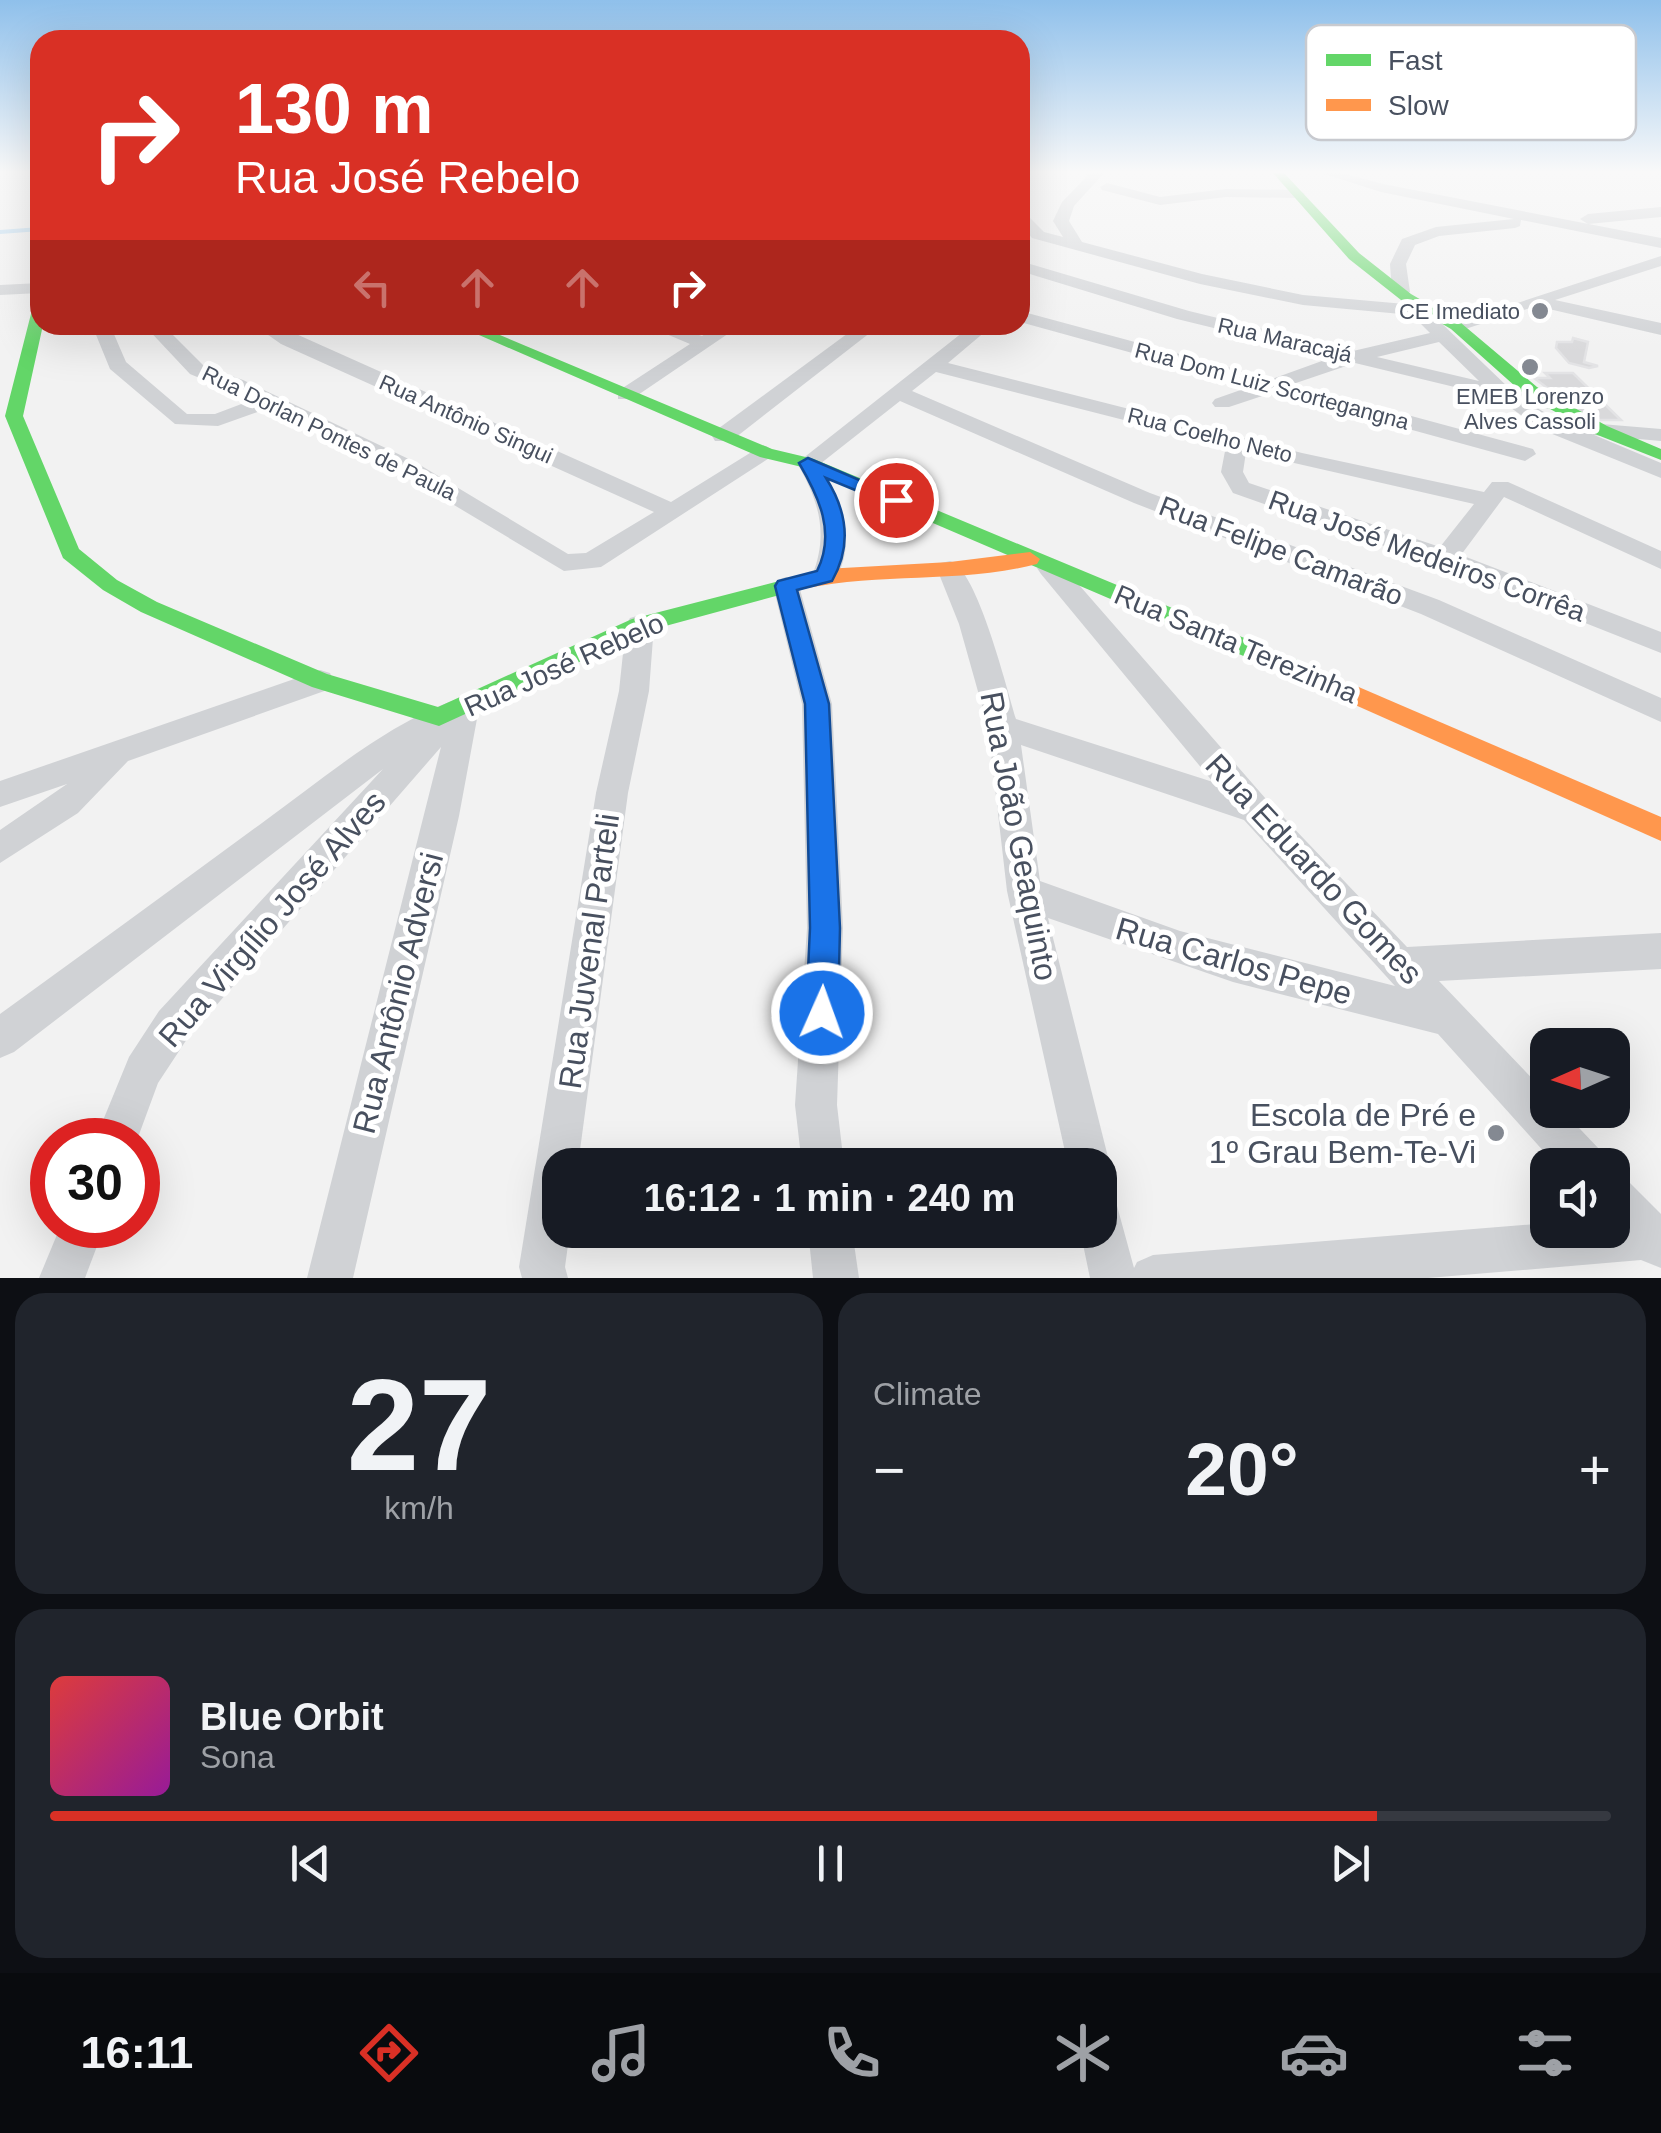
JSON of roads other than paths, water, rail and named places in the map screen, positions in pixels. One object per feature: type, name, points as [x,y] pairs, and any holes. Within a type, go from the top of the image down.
[{"type":"street","points":[[1035,233],[1253,291],[1414,303]]},
{"type":"street","points":[[1069,233],[1077,246]]},
{"type":"street","points":[[1333,233],[1354,256],[1550,414],[1661,471]]},
{"type":"street","points":[[1414,303],[1398,264],[1402,248],[1422,236],[1441,233]]},
{"type":"street","points":[[1610,233],[1661,243]]},
{"type":"street","points":[[1222,403],[1355,356],[1451,331],[1534,300],[1661,261]]},
{"type":"street","points":[[1374,271],[1398,264]]},
{"type":"street","name":"Rua Maracajá","points":[[1030,269],[1183,316],[1506,396]]},
{"type":"street","points":[[1620,272],[1661,282]]},
{"type":"street","points":[[0,290],[30,288]]},
{"type":"street","points":[[1534,300],[1661,330]]},
{"type":"street","name":"Rua Dom Luiz Scortegangna","points":[[1030,319],[1525,454]]},
{"type":"street","points":[[1451,331],[1506,396],[1661,455]]},
{"type":"street","points":[[33,335],[14,416],[70,553],[110,584],[149,607],[320,681],[452,713]]},
{"type":"street","points":[[105,335],[117,366],[182,420],[218,420],[268,402]]},
{"type":"street","name":"Rua Dorlan Pontes de Paula","points":[[160,335],[197,370],[407,467],[564,563],[592,562],[670,510]]},
{"type":"street","name":"Rua Antônio Singui","points":[[280,335],[670,510]]},
{"type":"street","name":"Rua Santa Terezinha","points":[[486,335],[723,436],[766,453],[808,463],[1040,564],[1184,618],[1661,829]]},
{"type":"street","points":[[682,335],[704,343]]},
{"type":"street","points":[[625,394],[716,335]]},
{"type":"street","points":[[723,436],[858,335]]},
{"type":"street","points":[[825,576],[834,558],[836,523],[828,496],[808,463],[971,335]]},
{"type":"street","name":"Rua Coelho Neto","points":[[932,365],[1238,442],[1495,494],[1661,561]]},
{"type":"street","name":"Rua Felipe Camarão","points":[[900,393],[1142,498],[1430,608],[1661,710]]},
{"type":"street","points":[[1445,558],[1525,454],[1550,414]]},
{"type":"street","points":[[1601,430],[1661,435]]},
{"type":"street","name":"Rua José Medeiros Corrêa","points":[[1238,442],[1230,473],[1242,488],[1445,558],[1661,643]]},
{"type":"street","points":[[670,510],[766,453]]},
{"type":"street","name":"Rua José Rebelo","points":[[0,1038],[368,763],[452,713],[640,625],[825,576],[1040,564]]},
{"type":"street","name":"Rua Eduardo Gomes","points":[[1040,564],[1254,809],[1569,1148]]},
{"type":"street","name":"Rua João Geaquinto","points":[[950,569],[973,624],[1004,727],[1024,891],[1085,1148]]},
{"type":"street","points":[[786,586],[817,704],[825,928],[816,1106],[821,1148]]},
{"type":"street","name":"Rua Juvenal Parteli","points":[[544,1278],[544,1248],[612,793],[634,691],[640,625]]},
{"type":"street","points":[[0,794],[320,681]]},
{"type":"street","name":"Rua Virgílio José Alves","points":[[125,1118],[143,1071],[173,1025],[452,713]]},
{"type":"street","name":"Rua Antônio Adversi","points":[[330,1278],[443,816],[452,713]]},
{"type":"street","points":[[1004,727],[1254,809]]},
{"type":"street","points":[[0,848],[67,803],[122,753]]},
{"type":"street","name":"Rua Carlos Pepe","points":[[1024,891],[1080,915],[1218,961],[1449,1016]]},
{"type":"street","points":[[1402,965],[1661,951]]},
{"type":"street","points":[[1630,1213],[1658,1240]]},
{"type":"street","points":[[1153,1278],[1426,1267],[1658,1240]]},
{"type":"street","points":[[62,1278],[74,1248]]},
{"type":"street","points":[[832,1248],[836,1278]]},
{"type":"street","points":[[1106,1248],[1113,1278]]},
{"type":"place","name":"CE Imediato","points":[[1540,311]]},
{"type":"place","name":"EMEB Lorenzo Alves Cassoli","points":[[1530,367]]},
{"type":"place","name":"Escola de Pré e 1º Grau Bem-Te-Vi","points":[[1496,1133]]}]
